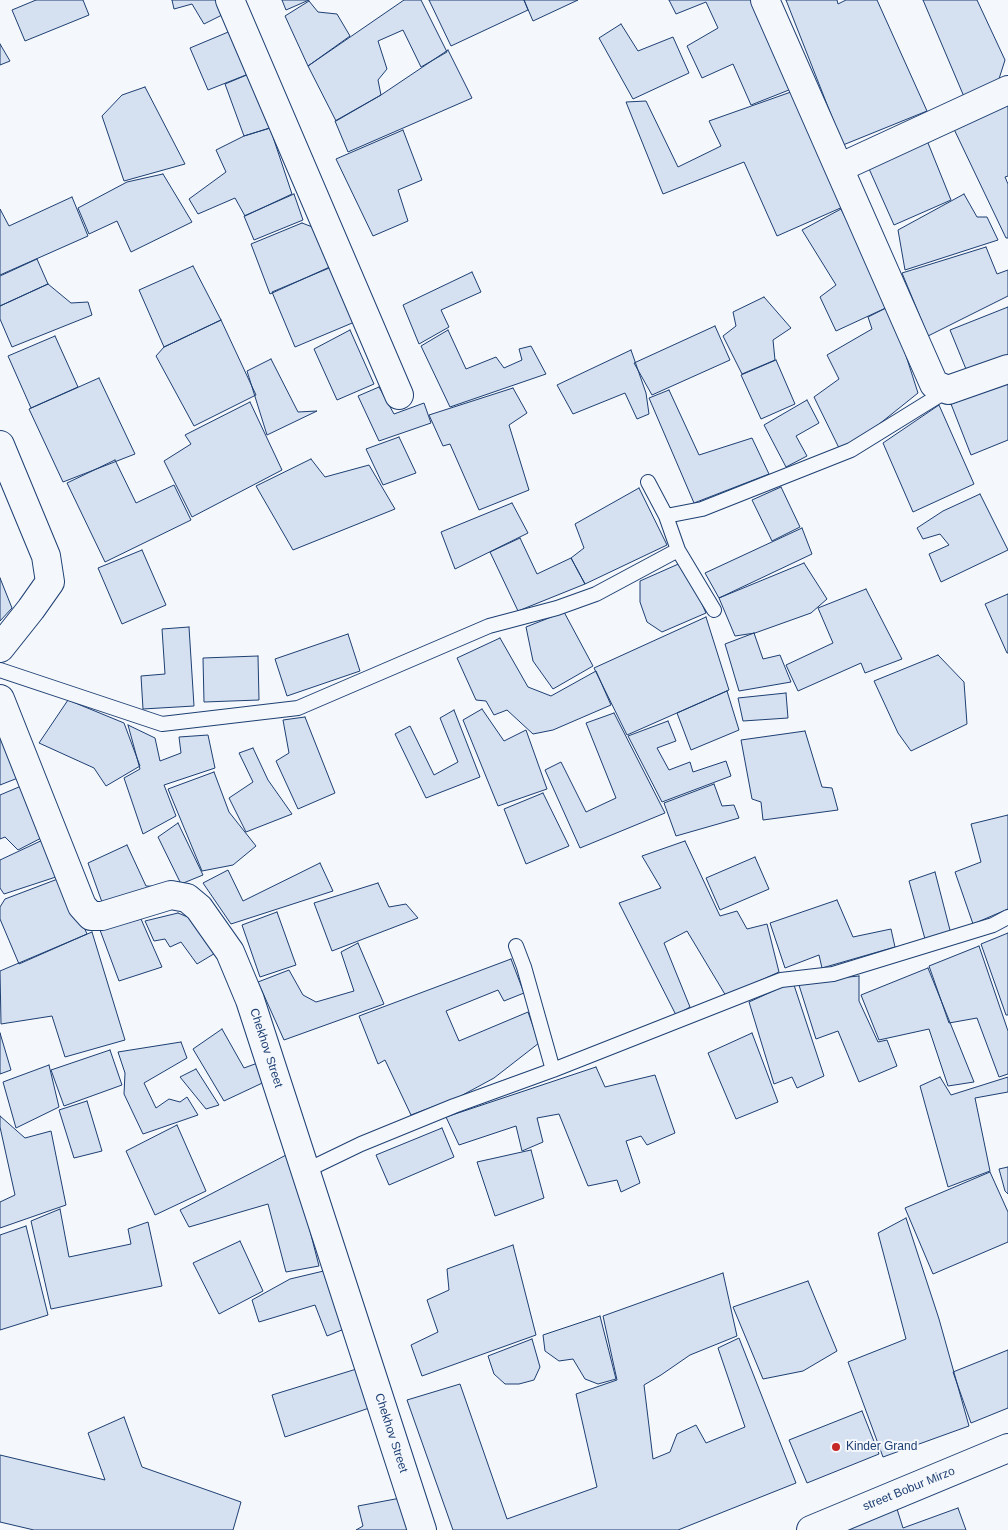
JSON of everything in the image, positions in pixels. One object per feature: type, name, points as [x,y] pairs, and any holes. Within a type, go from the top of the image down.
[{"type":"street","points":[[230,0],[399,395]]},
{"type":"street","points":[[765,0],[934,384],[948,390],[1008,369]]},
{"type":"street","points":[[839,168],[1008,90]]},
{"type":"street","points":[[0,445],[46,556],[50,582],[32,609],[0,648]]},
{"type":"street","name":"Chekhov Street","points":[[0,700],[82,906],[91,916],[102,916],[171,895],[187,898],[199,908],[230,952],[250,1000],[422,1530]]},
{"type":"street","name":"street Bobur Mirzo","points":[[810,1530],[1008,1448]]},
{"type":"lane","points":[[666,516],[702,509],[851,450],[948,390]]},
{"type":"lane","points":[[648,482],[666,516],[678,550],[714,610]]},
{"type":"lane","points":[[0,670],[162,724],[298,708],[488,626],[557,608],[596,594],[678,550]]},
{"type":"lane","points":[[306,1171],[361,1144],[454,1106],[553,1070],[781,980],[833,974],[993,925],[1008,917]]},
{"type":"lane","points":[[516,946],[524,967],[553,1070]]},
{"type":"building","points":[[36,0],[83,0],[89,15],[25,41],[12,10]]},
{"type":"building","points":[[172,0],[217,0],[222,15],[204,24],[192,4],[174,9]]},
{"type":"building","points":[[282,0],[309,0],[286,10]]},
{"type":"building","points":[[404,0],[421,0],[447,52],[421,67],[403,30],[378,41],[387,69],[378,80],[381,95],[336,121],[308,66]]},
{"type":"building","points":[[429,0],[524,0],[528,10],[451,46]]},
{"type":"building","points":[[524,0],[578,0],[533,21]]},
{"type":"building","points":[[669,0],[756,0],[794,88],[751,105],[733,64],[702,78],[687,46],[718,28],[706,2],[676,14]]},
{"type":"building","points":[[786,0],[837,0],[838,4],[846,0],[877,0],[927,111],[843,145]]},
{"type":"building","points":[[923,0],[977,0],[1005,60],[998,82],[965,99]]},
{"type":"building","points":[[309,1],[318,12],[337,14],[350,36],[308,66],[285,16]]},
{"type":"building","points":[[621,24],[638,51],[673,37],[689,73],[633,99],[599,38]]},
{"type":"building","points":[[233,30],[251,73],[208,90],[190,48]]},
{"type":"building","points":[[0,44],[10,61],[0,65]]},
{"type":"building","points":[[448,50],[472,98],[348,152],[335,121],[381,95]]},
{"type":"building","points":[[249,74],[270,128],[244,136],[225,84]]},
{"type":"building","points":[[145,87],[185,164],[124,181],[102,116],[122,95]]},
{"type":"building","points":[[791,92],[845,206],[777,236],[744,162],[663,194],[626,102],[646,101],[678,167],[721,146],[709,121]]},
{"type":"building","points":[[1008,101],[1008,176],[1005,177],[1008,184],[1008,238],[1006,238],[952,125]]},
{"type":"building","points":[[270,128],[292,194],[245,216],[235,198],[198,214],[189,199],[226,172],[216,150],[244,136]]},
{"type":"building","points":[[403,130],[422,180],[398,190],[408,221],[373,236],[336,159]]},
{"type":"building","points":[[926,138],[951,200],[894,225],[866,162]]},
{"type":"building","points":[[163,174],[192,222],[131,252],[117,221],[89,234],[78,208],[127,182]]},
{"type":"building","points":[[294,194],[303,220],[254,240],[244,216]]},
{"type":"building","points":[[964,194],[977,217],[987,217],[998,240],[905,270],[898,230]]},
{"type":"building","points":[[72,197],[88,236],[0,275],[0,209],[9,226]]},
{"type":"building","points":[[841,209],[890,306],[836,331],[820,297],[836,285],[802,230]]},
{"type":"building","points":[[302,223],[315,228],[334,265],[270,294],[251,244]]},
{"type":"building","points":[[986,247],[997,274],[1008,270],[1008,296],[928,336],[902,273]]},
{"type":"building","points":[[37,259],[48,284],[0,306],[0,276]]},
{"type":"building","points":[[193,266],[221,320],[164,347],[139,290]]},
{"type":"building","points":[[334,266],[357,321],[295,347],[272,292]]},
{"type":"building","points":[[472,272],[481,292],[441,310],[449,327],[419,344],[403,305]]},
{"type":"building","points":[[48,284],[71,303],[88,302],[92,315],[12,347],[0,319],[0,306]]},
{"type":"building","points":[[764,297],[791,328],[773,340],[775,360],[742,374],[723,336],[736,326],[733,312]]},
{"type":"building","points":[[890,306],[918,393],[853,445],[839,448],[814,397],[839,379],[827,355],[872,329],[868,317]]},
{"type":"building","points":[[1008,307],[1008,357],[968,374],[950,330]]},
{"type":"building","points":[[221,320],[256,395],[194,426],[156,356],[164,347]]},
{"type":"building","points":[[715,326],[730,360],[652,395],[634,363]]},
{"type":"building","points":[[350,330],[374,384],[337,400],[314,349]]},
{"type":"building","points":[[448,330],[466,369],[496,357],[504,368],[522,360],[519,349],[531,346],[546,374],[450,407],[421,346]]},
{"type":"building","points":[[55,336],[78,387],[31,408],[8,356]]},
{"type":"building","points":[[631,350],[646,393],[649,414],[637,419],[625,393],[573,414],[557,385]]},
{"type":"building","points":[[271,359],[298,412],[317,411],[267,435],[247,371]]},
{"type":"building","points":[[776,360],[795,404],[761,419],[741,375]]},
{"type":"building","points":[[99,378],[135,454],[63,482],[29,409]]},
{"type":"building","points":[[1008,383],[1008,440],[971,455],[951,404]]},
{"type":"building","points":[[379,387],[394,414],[424,403],[431,423],[379,441],[358,396]]},
{"type":"building","points":[[513,388],[527,413],[509,425],[529,490],[479,510],[450,444],[443,446],[429,415]]},
{"type":"building","points":[[669,390],[699,455],[752,438],[769,474],[694,503],[649,398]]},
{"type":"building","points":[[807,400],[819,423],[796,436],[807,456],[786,467],[764,425]]},
{"type":"building","points":[[250,402],[282,470],[192,517],[164,461],[191,444],[185,435]]},
{"type":"building","points":[[939,405],[974,484],[913,512],[883,443]]},
{"type":"building","points":[[399,437],[416,473],[383,485],[366,449]]},
{"type":"building","points":[[311,459],[325,477],[369,465],[395,509],[293,550],[256,486]]},
{"type":"building","points":[[115,460],[136,503],[174,485],[191,520],[105,562],[67,483]]},
{"type":"building","points":[[781,487],[800,527],[772,541],[752,500]]},
{"type":"building","points":[[639,488],[667,545],[585,584],[571,558],[584,548],[575,524]]},
{"type":"building","points":[[980,494],[1008,550],[941,582],[929,554],[949,545],[940,534],[923,539],[917,528],[943,511]]},
{"type":"building","points":[[512,503],[528,533],[455,569],[441,532]]},
{"type":"building","points":[[802,528],[812,554],[719,598],[705,573]]},
{"type":"building","points":[[520,538],[537,574],[571,558],[585,584],[518,611],[490,552]]},
{"type":"building","points":[[142,550],[166,605],[122,624],[98,568]]},
{"type":"building","points":[[683,562],[706,613],[662,632],[647,622],[640,602],[640,581]]},
{"type":"building","points":[[804,563],[827,599],[811,613],[755,633],[735,636],[719,598]]},
{"type":"building","points":[[0,578],[12,608],[0,621]]},
{"type":"building","points":[[866,589],[902,659],[865,673],[861,663],[798,691],[786,665],[833,643],[818,608]]},
{"type":"building","points":[[1008,594],[1008,653],[1007,653],[985,604]]},
{"type":"building","points":[[564,612],[593,666],[553,689],[533,661],[526,627]]},
{"type":"building","points":[[706,617],[729,690],[627,735],[594,668]]},
{"type":"building","points":[[189,627],[194,706],[143,709],[141,676],[165,674],[162,629]]},
{"type":"building","points":[[754,633],[763,659],[780,655],[791,682],[739,691],[725,644]]},
{"type":"building","points":[[348,634],[360,671],[287,696],[275,659]]},
{"type":"building","points":[[500,638],[528,687],[551,696],[596,671],[611,705],[553,730],[533,734],[507,710],[494,715],[486,701],[476,700],[457,658]]},
{"type":"building","points":[[938,655],[964,682],[967,724],[911,751],[898,733],[874,681]]},
{"type":"building","points":[[258,656],[259,700],[204,702],[203,658]]},
{"type":"building","points":[[727,691],[739,730],[691,750],[677,713]]},
{"type":"building","points":[[786,693],[788,718],[743,721],[738,698]]},
{"type":"building","points":[[68,700],[124,723],[140,766],[106,786],[94,768],[39,743]]},
{"type":"building","points":[[482,709],[504,741],[526,730],[547,789],[498,806],[463,720]]},
{"type":"building","points":[[454,710],[480,777],[426,798],[395,734],[410,726],[434,775],[458,762],[440,718]]},
{"type":"building","points":[[614,713],[665,813],[580,848],[545,770],[561,762],[586,812],[616,798],[586,723]]},
{"type":"building","points":[[305,717],[335,793],[298,809],[276,761],[289,753],[283,720]]},
{"type":"building","points":[[668,721],[676,741],[657,748],[669,770],[690,762],[693,772],[726,761],[731,776],[662,802],[628,736]]},
{"type":"building","points":[[0,723],[23,776],[0,785]]},
{"type":"building","points":[[128,725],[155,738],[160,761],[181,753],[179,737],[208,735],[215,768],[164,785],[176,816],[143,834],[124,778],[140,769]]},
{"type":"building","points":[[805,731],[822,787],[832,788],[838,810],[763,820],[761,802],[752,799],[741,740]]},
{"type":"building","points":[[253,748],[268,780],[292,814],[246,832],[229,798],[253,782],[239,753]]},
{"type":"building","points":[[214,772],[229,812],[256,846],[233,865],[202,871],[168,789]]},
{"type":"building","points":[[26,784],[47,835],[18,850],[5,837],[0,839],[0,795]]},
{"type":"building","points":[[714,784],[722,806],[734,805],[739,818],[676,836],[664,803]]},
{"type":"building","points":[[543,793],[569,846],[526,864],[504,809]]},
{"type":"building","points":[[1008,815],[1008,909],[973,924],[955,872],[981,862],[971,824]]},
{"type":"building","points":[[178,823],[203,875],[181,884],[158,837]]},
{"type":"building","points":[[47,838],[65,874],[4,894],[0,888],[0,860]]},
{"type":"building","points":[[685,841],[720,916],[737,911],[747,929],[767,924],[779,972],[726,996],[687,931],[664,943],[690,1007],[676,1015],[619,903],[661,888],[642,856]]},
{"type":"building","points":[[127,845],[146,886],[171,887],[103,905],[88,863]]},
{"type":"building","points":[[755,857],[769,889],[720,910],[706,878]]},
{"type":"building","points":[[320,863],[333,891],[231,924],[203,883],[228,870],[243,901]]},
{"type":"building","points":[[935,872],[951,934],[925,939],[909,881]]},
{"type":"building","points":[[63,877],[87,934],[19,964],[0,919],[0,907],[5,899]]},
{"type":"building","points":[[378,883],[389,907],[406,904],[418,918],[332,951],[314,903]]},
{"type":"building","points":[[837,900],[853,937],[891,929],[895,947],[822,968],[819,955],[785,968],[770,923]]},
{"type":"building","points":[[277,912],[296,965],[260,977],[242,925]]},
{"type":"building","points":[[178,913],[202,923],[222,949],[197,964],[181,942],[170,947],[165,939],[154,941],[145,921]]},
{"type":"building","points":[[141,919],[162,967],[119,981],[100,930]]},
{"type":"building","points":[[92,932],[125,1040],[65,1057],[52,1016],[1,1024],[0,971]]},
{"type":"building","points":[[1008,933],[1008,1015],[1006,1015],[981,944]]},
{"type":"building","points":[[358,943],[384,1004],[284,1040],[258,982],[289,970],[303,995],[316,1002],[354,991],[341,952]]},
{"type":"building","points":[[979,946],[1008,1031],[1008,1074],[999,1077],[977,1018],[949,1023],[929,966]]},
{"type":"building","points":[[511,959],[524,993],[504,1001],[498,990],[446,1011],[459,1041],[528,1012],[539,1043],[494,1078],[459,1097],[411,1115],[385,1060],[378,1064],[359,1016]]},
{"type":"building","points":[[928,968],[974,1082],[948,1086],[929,1029],[879,1040],[861,995]]},
{"type":"building","points":[[859,976],[859,1001],[878,1042],[887,1040],[897,1066],[859,1082],[838,1031],[816,1039],[798,982]]},
{"type":"building","points":[[793,982],[824,1076],[797,1088],[792,1077],[774,1084],[749,1002]]},
{"type":"building","points":[[222,1029],[244,1068],[263,1061],[273,1078],[224,1101],[193,1049]]},
{"type":"building","points":[[0,1033],[11,1070],[0,1074]]},
{"type":"building","points":[[752,1033],[778,1102],[736,1119],[708,1053]]},
{"type":"building","points":[[181,1042],[187,1058],[144,1083],[156,1108],[169,1099],[180,1102],[187,1097],[198,1115],[143,1134],[124,1094],[125,1073],[118,1052]]},
{"type":"building","points":[[110,1050],[122,1085],[64,1106],[51,1070]]},
{"type":"building","points":[[49,1065],[59,1107],[16,1128],[3,1082]]},
{"type":"building","points":[[596,1067],[605,1087],[655,1075],[675,1133],[647,1145],[641,1136],[626,1141],[640,1183],[621,1192],[617,1180],[588,1186],[559,1114],[537,1118],[543,1142],[522,1151],[516,1126],[459,1145],[446,1117]]},
{"type":"building","points":[[196,1069],[219,1105],[206,1109],[180,1077]]},
{"type":"building","points":[[940,1077],[951,1095],[1008,1077],[1008,1092],[975,1098],[990,1171],[948,1187],[920,1086]]},
{"type":"building","points":[[87,1101],[102,1151],[74,1158],[59,1110]]},
{"type":"building","points":[[0,1116],[25,1138],[51,1131],[66,1205],[0,1228],[0,1202],[15,1195],[0,1127]]},
{"type":"building","points":[[177,1125],[206,1191],[155,1215],[126,1151]]},
{"type":"building","points":[[442,1128],[454,1157],[389,1185],[376,1155]]},
{"type":"building","points":[[531,1150],[544,1198],[495,1216],[477,1162]]},
{"type":"building","points":[[290,1153],[319,1266],[286,1272],[268,1204],[189,1227],[180,1210]]},
{"type":"building","points":[[1008,1167],[1008,1194],[1005,1191],[999,1169]]},
{"type":"building","points":[[990,1172],[1008,1212],[1008,1242],[933,1274],[905,1208]]},
{"type":"building","points":[[60,1209],[69,1257],[131,1244],[128,1229],[148,1222],[162,1286],[51,1309],[31,1221]]},
{"type":"building","points":[[906,1218],[939,1319],[969,1426],[883,1457],[848,1362],[906,1339],[878,1233]]},
{"type":"building","points":[[26,1226],[48,1315],[0,1330],[0,1235]]},
{"type":"building","points":[[240,1241],[263,1291],[219,1314],[193,1263]]},
{"type":"building","points":[[513,1245],[536,1335],[422,1376],[411,1345],[438,1332],[427,1300],[449,1290],[447,1269]]},
{"type":"building","points":[[332,1269],[354,1325],[327,1336],[315,1305],[259,1322],[252,1300],[290,1279]]},
{"type":"building","points":[[723,1273],[737,1336],[690,1355],[644,1385],[653,1459],[670,1452],[677,1434],[696,1425],[706,1443],[745,1427],[718,1348],[739,1338],[796,1483],[678,1530],[453,1530],[407,1400],[460,1384],[507,1519],[597,1487],[576,1394],[617,1380],[603,1316]]},
{"type":"building","points":[[808,1281],[837,1351],[803,1371],[763,1379],[733,1307]]},
{"type":"building","points":[[600,1316],[616,1379],[598,1384],[585,1379],[573,1359],[559,1361],[545,1351],[543,1335]]},
{"type":"building","points":[[532,1339],[540,1367],[534,1380],[519,1384],[505,1384],[494,1374],[488,1356]]},
{"type":"building","points":[[1008,1350],[1008,1408],[971,1423],[953,1372]]},
{"type":"building","points":[[363,1367],[375,1406],[285,1437],[272,1395]]},
{"type":"building","points":[[862,1411],[879,1454],[807,1483],[789,1440]]},
{"type":"building","points":[[124,1417],[142,1467],[241,1502],[233,1530],[34,1530],[0,1522],[0,1455],[105,1480],[88,1433]]},
{"type":"building","points":[[406,1497],[412,1530],[356,1530],[363,1526],[358,1506]]},
{"type":"building","points":[[958,1508],[966,1530],[841,1530],[897,1509],[903,1528]]},
{"type":"place","name":"Kinder Grand","points":[[836,1447]]}]
